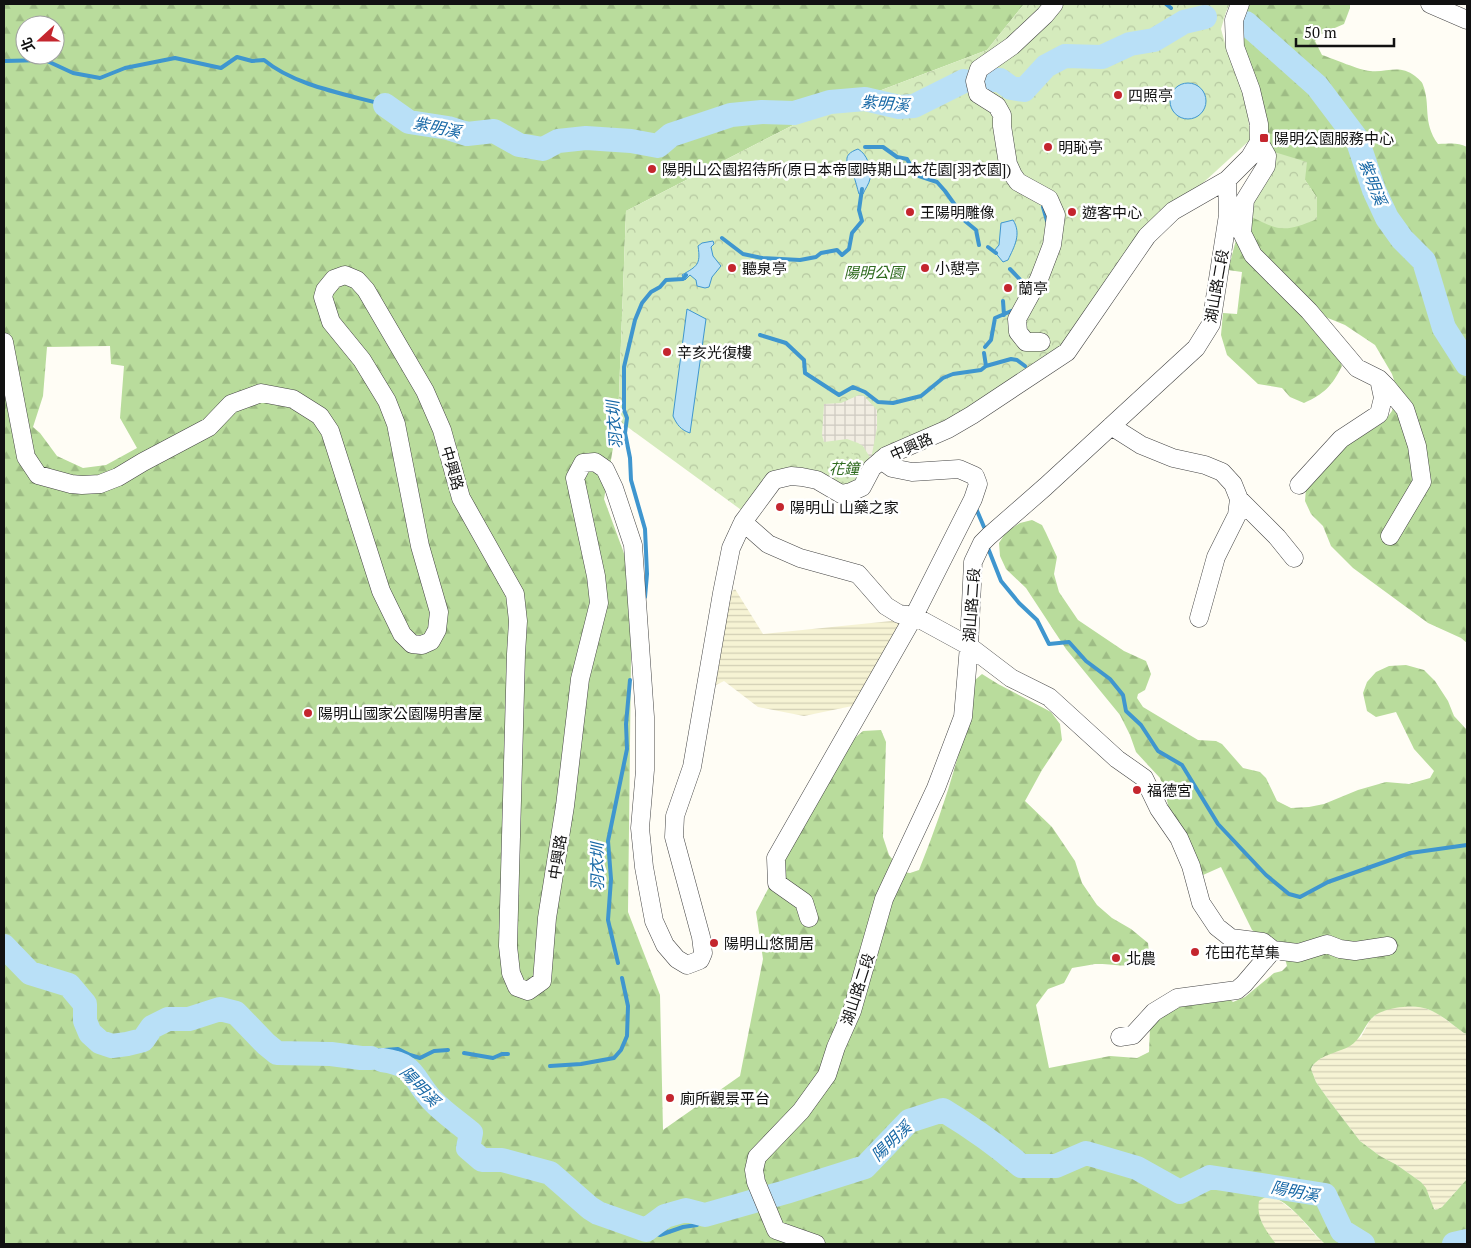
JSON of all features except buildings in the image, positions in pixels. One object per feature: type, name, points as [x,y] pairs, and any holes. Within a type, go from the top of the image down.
[{"type":"street","points":[[1041,342],[1026,342],[1018,332],[1017,319],[1039,279],[1049,254],[1056,215],[1049,199],[1018,182],[1013,175],[1008,164],[1002,115],[997,106],[978,94],[975,81],[979,69],[1020,39],[1054,4]]},
{"type":"street","points":[[1240,4],[1234,20],[1235,47],[1251,90],[1259,124],[1259,142],[1267,156],[1266,166],[1245,200],[1242,233],[1253,255],[1309,311],[1357,368],[1379,379],[1405,409],[1418,446],[1422,482],[1390,536]]},
{"type":"street","points":[[1430,4],[1467,20]]},
{"type":"street","points":[[1227,180],[1250,157],[1259,142]]},
{"type":"street","name":"湖山路二段","points":[[816,1244],[776,1230],[756,1182],[754,1170],[757,1157],[801,1111],[827,1075],[836,1047],[852,1011],[884,899],[936,788],[963,717],[973,562],[982,543],[1196,348],[1212,324],[1228,215],[1227,180]]},
{"type":"street","name":"中興路","points":[[4,342],[26,457],[38,475],[72,484],[100,484],[118,477],[209,427],[231,404],[261,393],[293,399],[320,416],[330,430],[381,591],[402,634],[412,644],[422,645],[431,641],[437,630],[439,612],[420,546],[396,424],[387,401],[362,360],[331,322],[323,297],[325,290],[334,279],[345,275],[357,280],[366,290],[426,391],[442,430],[461,498],[515,594],[518,621],[508,946],[511,973],[517,986],[528,991],[542,981],[547,918],[565,806],[580,680],[598,603],[596,576],[575,478],[583,464],[595,462],[605,469],[614,488],[633,545],[645,717],[645,770],[640,828],[644,867],[654,921],[665,945],[677,959],[687,965],[700,960],[703,953],[702,937],[674,837],[675,816],[692,767],[731,548],[743,522],[774,480],[791,476],[817,480],[840,494],[862,487],[872,468],[881,460],[948,429],[1067,352],[1147,236],[1173,211],[1227,180]]},
{"type":"street","points":[[1299,485],[1341,438],[1379,414],[1383,398],[1379,379]]},
{"type":"street","points":[[1111,426],[1141,445],[1173,458],[1204,465],[1222,472],[1233,484],[1240,499],[1294,558]]},
{"type":"street","points":[[809,918],[804,902],[777,883],[776,858],[914,616],[973,499],[978,484],[975,476],[959,469],[912,472],[892,468],[881,460]]},
{"type":"street","points":[[1199,618],[1216,557],[1237,515],[1240,499]]},
{"type":"street","points":[[743,522],[768,544],[800,558],[858,574],[886,606],[899,614],[914,616],[969,646],[1011,678],[1049,697],[1117,759],[1144,778],[1159,810],[1179,838],[1192,866],[1201,903],[1217,928],[1231,938],[1263,942],[1273,950],[1298,953],[1327,944],[1340,950],[1355,951],[1388,946]]},
{"type":"street","points":[[1120,1037],[1134,1035],[1154,1012],[1178,998],[1237,990],[1273,950]]},
{"type":"shaded area","points":[[859,395],[864,396],[877,410],[877,428],[871,459],[863,446],[858,443],[847,439],[824,442],[822,435],[824,404],[841,403]]},
{"type":"shaded area","points":[[735,589],[763,634],[901,620],[857,705],[804,716],[758,707],[724,681],[714,686],[728,595]]},
{"type":"shaded area","points":[[1405,1006],[1422,1007],[1437,1013],[1467,1034],[1467,1179],[1442,1207],[1436,1210],[1432,1206],[1430,1197],[1421,1182],[1360,1141],[1316,1082],[1311,1069],[1316,1061],[1361,1037],[1370,1020],[1378,1013]]},
{"type":"shaded area","points":[[1266,1197],[1279,1200],[1297,1214],[1325,1244],[1276,1244],[1265,1231],[1257,1210],[1258,1201]]},
{"type":"green space","points":[[4,4],[1024,4],[987,50],[805,119],[626,211],[618,420],[604,499],[632,575],[628,912],[660,995],[663,1130],[740,1076],[763,959],[756,912],[791,845],[850,742],[863,731],[881,730],[886,742],[883,837],[889,855],[903,872],[910,873],[919,870],[952,776],[975,680],[982,674],[1051,712],[1060,724],[1062,740],[1042,770],[1025,801],[1052,827],[1075,861],[1082,883],[1097,905],[1148,943],[1149,952],[1135,963],[1124,966],[1095,964],[1072,968],[1064,983],[1048,989],[1036,1005],[1049,1068],[1110,1056],[1137,1058],[1149,1052],[1150,1027],[1169,1008],[1226,996],[1233,1002],[1245,997],[1274,973],[1282,971],[1287,966],[1285,958],[1275,946],[1252,930],[1221,867],[1203,875],[1194,855],[1175,823],[1160,778],[1136,752],[1120,715],[1066,649],[1026,588],[1006,569],[1000,556],[999,543],[1006,532],[1020,523],[1032,520],[1042,525],[1046,533],[1057,557],[1054,574],[1059,592],[1078,620],[1124,651],[1146,661],[1151,674],[1145,690],[1138,694],[1137,698],[1143,707],[1198,740],[1216,741],[1222,744],[1243,768],[1260,772],[1266,778],[1277,801],[1291,808],[1324,804],[1358,790],[1386,782],[1409,784],[1430,778],[1434,771],[1414,749],[1396,712],[1376,717],[1367,711],[1363,693],[1367,682],[1376,672],[1389,666],[1406,665],[1424,670],[1435,681],[1448,701],[1454,716],[1467,730],[1467,1034],[1440,1015],[1425,1008],[1395,1008],[1374,1017],[1368,1022],[1354,1043],[1318,1060],[1311,1069],[1316,1082],[1360,1141],[1421,1182],[1426,1188],[1434,1209],[1442,1207],[1467,1179],[1467,1244],[1325,1244],[1290,1208],[1274,1198],[1266,1197],[1259,1201],[1260,1219],[1276,1244],[4,1244]],"holes":[[[110,346],[111,364],[124,366],[120,418],[137,448],[106,465],[83,468],[57,456],[40,433],[33,427],[43,396],[47,347]]]},
{"type":"green space","name":"陽明公園","points":[[1024,4],[1230,4],[1221,29],[1247,102],[1250,140],[1193,192],[1148,222],[1058,351],[860,481],[783,473],[744,512],[618,420],[626,211],[805,119],[987,50]]},
{"type":"green space","points":[[1247,4],[1350,4],[1344,24],[1321,34],[1315,41],[1322,55],[1365,70],[1404,70],[1409,72],[1421,81],[1423,85],[1428,121],[1438,144],[1457,144],[1467,147],[1467,643],[1461,638],[1428,623],[1353,568],[1331,546],[1323,526],[1311,514],[1305,501],[1306,488],[1335,453],[1384,422],[1392,411],[1397,389],[1392,374],[1375,345],[1345,325],[1323,316],[1342,366],[1327,389],[1304,403],[1290,397],[1282,388],[1258,384],[1227,355],[1221,335],[1223,313],[1237,314],[1242,272],[1228,270],[1236,240],[1248,215],[1317,198],[1305,180],[1271,151],[1265,118],[1248,70],[1239,27]]},
{"type":"green space","points":[[1271,151],[1307,162],[1305,180],[1317,198],[1317,219],[1297,227],[1282,228],[1267,224],[1248,215]]},
{"type":"green space","name":"花鐘","points":[[844,451],[856,456],[861,468],[856,480],[844,485],[832,480],[827,468],[832,456]]},
{"type":"water","points":[[1188,83],[1195,84],[1201,88],[1205,94],[1205,108],[1201,114],[1195,118],[1188,119],[1181,118],[1175,114],[1171,108],[1170,101],[1171,94],[1175,88],[1181,84]]},
{"type":"water","points":[[858,149],[866,158],[870,170],[869,181],[863,194],[859,194],[847,160],[849,154]]},
{"type":"water","points":[[1013,220],[1017,230],[1016,240],[1008,260],[1003,262],[994,251],[999,245],[1001,223]]},
{"type":"water","points":[[713,241],[714,244],[711,247],[713,256],[721,266],[712,277],[709,287],[697,286],[696,280],[690,275],[685,280],[682,275],[697,264],[699,257],[698,246],[702,243]]},
{"type":"water","points":[[687,309],[706,319],[690,433],[680,427],[673,416]]},
{"type":"waterway","points":[[1166,4],[1171,8]]},
{"type":"waterway","name":"紫明溪","points":[[987,80],[1000,80],[1011,88],[1024,90],[1046,66],[1065,56],[1102,57],[1130,44],[1154,40],[1184,22],[1205,17]]},
{"type":"waterway","name":"紫明溪","points":[[1181,19],[1184,22]]},
{"type":"waterway","name":"紫明溪","points":[[1246,23],[1317,86],[1357,139],[1374,190],[1387,218],[1402,239],[1424,261],[1444,328],[1467,364]]},
{"type":"waterway","name":"紫明溪","points":[[4,61],[45,60],[73,73],[100,78],[125,68],[175,58],[221,68],[237,57],[252,61],[264,60],[276,69],[306,83],[385,105]]},
{"type":"waterway","name":"紫明溪","points":[[385,105],[409,122],[448,128],[467,134],[494,131],[519,145],[543,149],[558,141],[586,138],[631,141],[658,146],[671,135],[731,115],[762,112],[794,113],[830,102],[865,99],[899,107],[914,106],[964,81]]},
{"type":"waterway","points":[[865,147],[883,147],[897,157],[907,159],[916,175],[937,182],[960,212]]},
{"type":"waterway","points":[[722,238],[743,254],[762,258],[800,260],[837,250],[842,255],[849,249],[852,233],[862,221],[859,210],[862,189]]},
{"type":"waterway","points":[[1043,207],[1047,221]]},
{"type":"waterway","points":[[965,221],[976,230],[979,245]]},
{"type":"waterway","points":[[988,247],[996,253]]},
{"type":"waterway","points":[[1010,269],[1028,288]]},
{"type":"waterway","name":"羽衣圳","points":[[645,597],[647,574],[645,529],[631,480],[630,458],[625,433],[627,418],[624,410],[624,367],[635,320],[642,303],[651,292],[660,287],[666,280],[683,279],[686,275]]},
{"type":"waterway","points":[[1003,301],[1004,315]]},
{"type":"waterway","points":[[985,347],[991,340],[995,318],[1016,309]]},
{"type":"waterway","points":[[760,335],[786,343],[804,360],[805,373],[839,395],[853,387],[865,392],[878,402],[893,403],[921,396],[943,378],[953,374],[981,370],[986,366],[1011,359],[1017,360],[1025,366]]},
{"type":"waterway","points":[[984,353],[986,366]]},
{"type":"waterway","points":[[975,506],[984,527]]},
{"type":"waterway","points":[[988,548],[1001,581],[1019,603],[1037,620],[1049,644],[1069,642],[1086,661],[1110,679],[1123,695],[1126,711],[1141,725],[1158,751],[1182,765],[1218,824],[1266,875],[1289,894],[1300,897],[1328,882],[1410,853],[1467,845]]},
{"type":"waterway","name":"羽衣圳","points":[[618,963],[608,920],[611,879],[608,841],[627,749],[626,724],[630,680]]},
{"type":"waterway","name":"陽明溪","points":[[4,946],[30,973],[69,985],[85,1004],[85,1021],[90,1033],[100,1042],[112,1046],[143,1040],[152,1027],[168,1019],[189,1019],[220,1009],[236,1013],[277,1053],[331,1054],[371,1058]]},
{"type":"waterway","name":"羽衣圳","points":[[550,1066],[581,1064],[614,1058],[621,1050],[627,1036],[628,1006],[622,978]]},
{"type":"waterway","name":"羽衣圳","points":[[361,1058],[371,1051],[398,1049],[420,1058],[434,1051],[448,1050]]},
{"type":"waterway","name":"羽衣圳","points":[[464,1053],[493,1058],[502,1054],[508,1054]]},
{"type":"waterway","name":"陽明溪","points":[[382,1060],[402,1065],[408,1069],[436,1104],[471,1133],[468,1148],[482,1160],[502,1160],[550,1173],[598,1213],[646,1230],[665,1216],[686,1210],[705,1215],[865,1167],[909,1121],[943,1110],[984,1136],[1021,1166],[1056,1166],[1086,1153],[1137,1168],[1180,1192],[1210,1177],[1325,1195],[1342,1231],[1363,1244]]},
{"type":"waterway","points":[[646,1230],[660,1235],[683,1227],[697,1225],[705,1215]]},
{"type":"waterway","name":"陽明溪","points":[[1454,1244],[1467,1241]]},
{"type":"place","name":"四照亭","points":[[1118,95]]},
{"type":"place","name":"陽明公園服務中心","points":[[1264,138]]},
{"type":"place","name":"明恥亭","points":[[1048,147]]},
{"type":"place","name":"陽明山公園招待所(原日本帝國時期山本花園[羽衣園])","points":[[652,169]]},
{"type":"place","name":"王陽明雕像","points":[[910,212]]},
{"type":"place","name":"遊客中心","points":[[1072,212]]},
{"type":"place","name":"聽泉亭","points":[[732,268]]},
{"type":"place","name":"小憇亭","points":[[925,268]]},
{"type":"place","name":"蘭亭","points":[[1008,288]]},
{"type":"place","name":"辛亥光復樓","points":[[667,352]]},
{"type":"place","name":"陽明山 山藥之家","points":[[780,507]]},
{"type":"place","name":"陽明山國家公園陽明書屋","points":[[308,713]]},
{"type":"place","name":"福德宮","points":[[1137,790]]},
{"type":"place","name":"陽明山悠閒居","points":[[714,943]]},
{"type":"place","name":"花田花草集","points":[[1195,952]]},
{"type":"place","name":"北農","points":[[1116,958]]},
{"type":"place","name":"廁所觀景平台","points":[[670,1098]]}]
